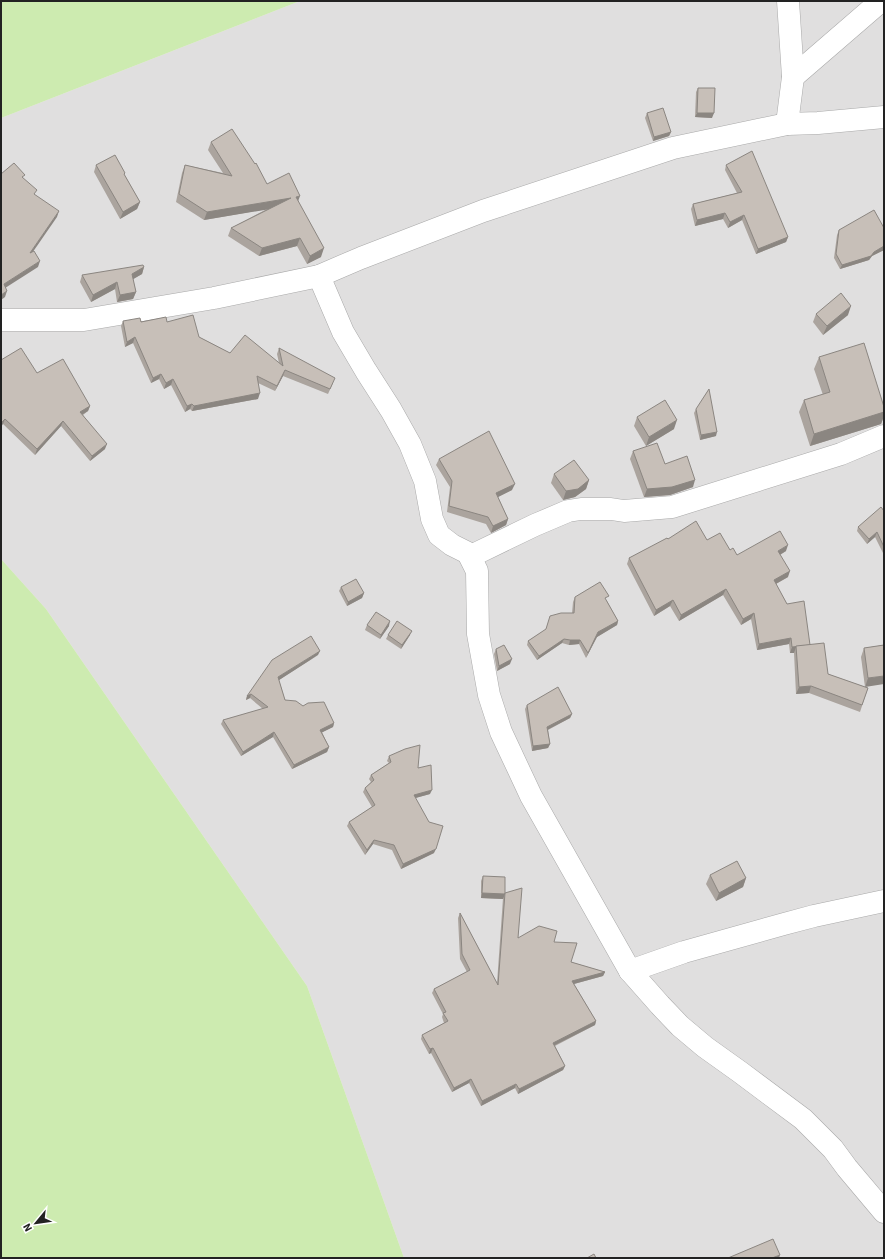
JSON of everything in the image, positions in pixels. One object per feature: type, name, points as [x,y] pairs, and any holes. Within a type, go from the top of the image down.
[{"type":"street","points":[[786,124],[793,77],[788,1]]},
{"type":"street","points":[[793,77],[881,1]]},
{"type":"street","points":[[1,320],[84,320],[214,298],[319,276],[482,211],[672,148],[786,124],[884,117]]},
{"type":"street","points":[[319,276],[343,332],[410,444],[425,481],[432,519],[439,535],[452,545],[471,556],[477,571],[478,634],[490,695],[501,732],[531,796],[630,971],[680,1026],[705,1047],[803,1119],[833,1150],[884,1212]]},
{"type":"street","points":[[471,556],[568,511],[581,509],[611,509],[624,511],[672,508],[841,454],[884,436]]},
{"type":"street","points":[[630,971],[684,952],[784,924],[884,901]]},
{"type":"shaded area","points":[[300,1],[884,1],[884,1258],[404,1258],[307,986],[46,609],[1,559],[1,118]]},
{"type":"green space","points":[[1,1],[300,1],[1,118]]},
{"type":"green space","points":[[1,559],[46,609],[307,986],[404,1258],[1,1258]]},
{"type":"building","points":[[698,88],[715,88],[714,113],[697,113]]},
{"type":"building","points":[[663,108],[671,132],[654,137],[647,113]]},
{"type":"building","points":[[232,129],[255,164],[256,163],[267,184],[289,173],[300,196],[296,197],[324,248],[310,256],[300,238],[262,248],[231,228],[291,198],[207,212],[179,194],[185,165],[232,176],[211,142]]},
{"type":"building","points":[[752,151],[788,237],[758,249],[744,215],[730,222],[725,213],[697,220],[693,204],[742,192],[726,165]]},
{"type":"building","points":[[115,155],[140,202],[123,212],[96,165]]},
{"type":"building","points":[[14,163],[25,175],[22,177],[37,190],[34,194],[59,211],[30,253],[34,251],[40,261],[4,284],[7,291],[1,295],[1,174]]},
{"type":"building","points":[[874,210],[884,228],[884,246],[874,252],[871,256],[842,265],[836,254],[839,230]]},
{"type":"building","points":[[143,265],[144,267],[132,274],[136,292],[120,295],[117,282],[93,295],[82,275]]},
{"type":"building","points":[[841,293],[851,306],[827,326],[816,314]]},
{"type":"building","points":[[193,315],[199,337],[230,353],[245,335],[283,366],[279,348],[335,378],[330,389],[285,370],[277,386],[257,376],[260,393],[194,406],[192,404],[187,406],[173,379],[166,383],[161,374],[153,378],[135,337],[127,342],[123,321],[140,318],[141,322],[166,317],[167,322]]},
{"type":"building","points":[[864,343],[884,407],[884,412],[814,434],[804,400],[830,392],[819,357]]},
{"type":"building","points":[[21,348],[37,373],[63,359],[90,406],[80,412],[107,444],[92,456],[63,421],[37,449],[5,419],[1,423],[1,360]]},
{"type":"building","points":[[709,389],[717,432],[701,435],[696,409]]},
{"type":"building","points":[[665,400],[677,420],[649,437],[637,417]]},
{"type":"building","points":[[489,431],[515,484],[496,493],[508,519],[493,526],[488,517],[449,506],[452,481],[439,459]]},
{"type":"building","points":[[657,443],[665,464],[687,456],[695,480],[672,487],[647,489],[633,451]]},
{"type":"building","points":[[574,460],[589,480],[578,489],[566,491],[554,474]]},
{"type":"building","points":[[881,507],[884,511],[884,547],[877,532],[869,539],[858,527]]},
{"type":"building","points":[[696,521],[707,540],[720,533],[730,550],[733,548],[737,555],[780,531],[788,545],[778,551],[790,571],[774,580],[787,604],[804,601],[810,645],[792,647],[791,638],[759,644],[754,613],[743,619],[726,589],[681,615],[673,600],[656,610],[629,558],[667,538],[668,539]]},
{"type":"building","points":[[356,579],[364,593],[348,602],[341,587]]},
{"type":"building","points":[[600,582],[609,596],[605,598],[618,621],[598,632],[588,653],[580,640],[564,639],[539,656],[528,641],[546,629],[550,616],[561,613],[574,613],[575,597]]},
{"type":"building","points":[[376,612],[390,621],[381,635],[367,625]]},
{"type":"building","points":[[397,621],[412,631],[402,645],[388,635]]},
{"type":"building","points":[[311,636],[320,651],[278,677],[285,700],[296,701],[303,706],[308,703],[324,702],[334,723],[320,730],[329,747],[294,765],[274,732],[243,752],[223,720],[268,707],[251,694],[247,696],[272,660]]},
{"type":"building","points":[[824,643],[828,674],[868,688],[862,705],[811,686],[799,687],[796,646]]},
{"type":"building","points":[[504,645],[512,659],[499,666],[496,649]]},
{"type":"building","points":[[884,645],[884,676],[868,678],[864,648]]},
{"type":"building","points":[[558,687],[572,714],[547,727],[550,744],[533,746],[527,705]]},
{"type":"building","points":[[420,745],[418,768],[431,765],[432,790],[414,795],[429,822],[443,826],[436,849],[403,864],[394,845],[374,840],[367,850],[349,822],[375,805],[365,788],[374,780],[371,775],[391,762],[389,756],[405,749]]},
{"type":"building","points":[[737,861],[746,878],[719,893],[710,875]]},
{"type":"building","points":[[483,876],[505,877],[505,894],[482,893]]},
{"type":"building","points":[[522,888],[518,938],[539,926],[557,931],[554,942],[577,943],[571,962],[605,972],[572,981],[596,1021],[553,1043],[565,1066],[519,1089],[516,1084],[482,1101],[471,1079],[454,1088],[433,1048],[430,1049],[422,1035],[448,1021],[443,1013],[446,1012],[434,989],[470,970],[462,954],[460,913],[498,985],[505,893]]},
{"type":"building","points":[[773,1239],[780,1255],[772,1258],[728,1258]]},
{"type":"building","points":[[594,1254],[596,1258],[587,1258]]}]
